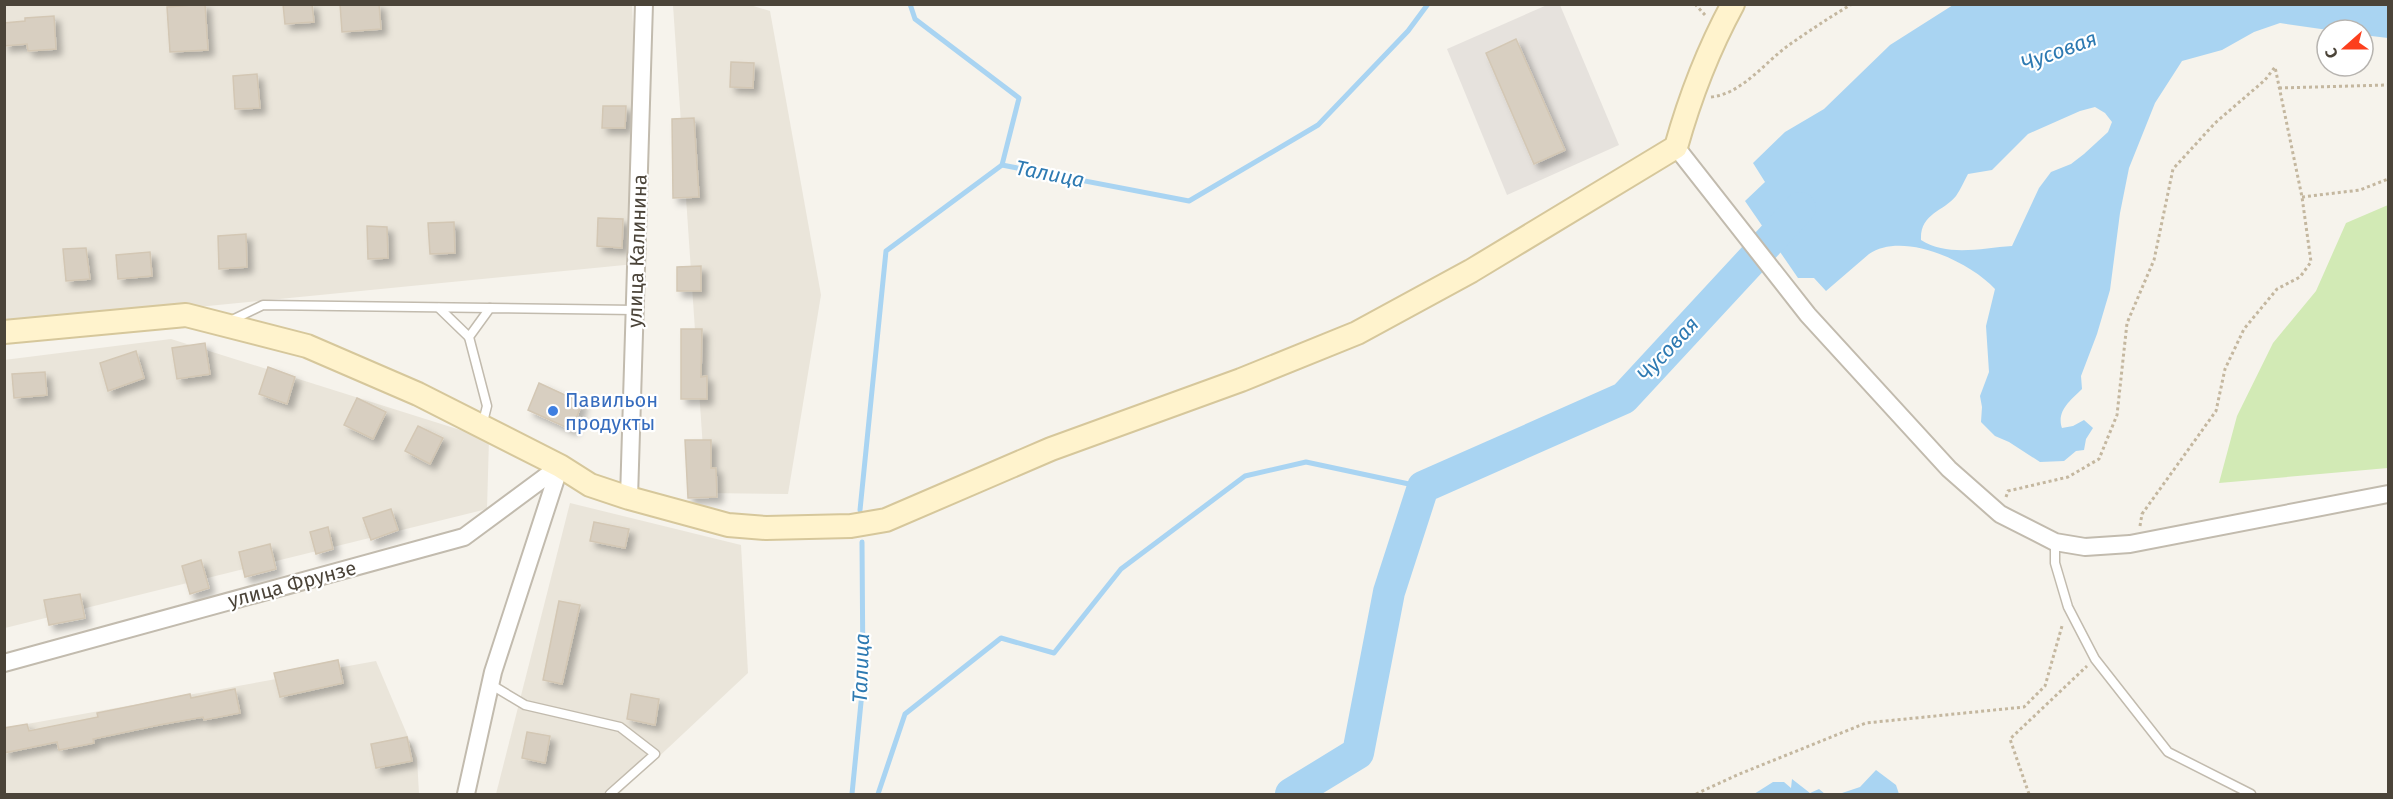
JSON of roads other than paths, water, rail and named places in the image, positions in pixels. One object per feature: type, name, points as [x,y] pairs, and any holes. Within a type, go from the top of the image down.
[{"type":"street","name":"улица Калинина","points":[[629,498],[645,4]]},
{"type":"street","points":[[4,332],[186,315],[307,346],[418,394],[560,466],[590,485],[629,498],[728,525],[766,528],[851,526],[886,520],[1051,449],[1241,380],[1357,333],[1471,271],[1676,147],[1690,99],[1719,30],[1733,4]]},
{"type":"street","points":[[1676,147],[1808,315],[1949,470],[2000,514],[2055,542],[2085,547],[2139,543],[2388,494]]},
{"type":"street","points":[[466,795],[490,684],[560,466]]},
{"type":"street","name":"улица Фрунзе","points":[[4,663],[464,537],[560,466]]},
{"type":"lane","points":[[223,325],[263,305],[635,310]]},
{"type":"lane","points":[[439,308],[469,337],[487,406],[482,426]]},
{"type":"lane","points":[[469,337],[490,308]]},
{"type":"lane","points":[[2055,542],[2055,563],[2067,607],[2095,659],[2168,752],[2251,795]]},
{"type":"lane","points":[[490,684],[525,705],[620,727],[655,754],[610,795]]},
{"type":"water","points":[[1953,5],[2388,5],[2388,38],[2375,36],[2375,18],[2315,18],[2315,28],[2280,23],[2254,32],[2222,50],[2182,61],[2155,103],[2129,168],[2120,213],[2110,290],[2081,376],[2082,389],[2069,402],[2061,416],[2062,428],[2073,426],[2084,420],[2093,428],[2086,439],[2084,450],[2076,451],[2064,461],[2040,462],[2009,442],[1995,436],[1981,422],[1980,396],[1989,372],[1986,326],[1995,289],[1984,279],[1969,268],[1935,252],[1899,246],[1883,248],[1869,254],[1826,291],[1814,278],[1798,278],[1745,201],[1765,182],[1753,163],[1785,132],[1824,109],[1890,45]],"holes":[[[2095,107],[2105,113],[2112,122],[2108,132],[2084,154],[2071,164],[2051,172],[2039,188],[2012,246],[1954,250],[1931,245],[1921,240],[1924,224],[1928,218],[1956,196],[1968,174],[1992,170],[2028,134],[2080,111]]]},
{"type":"water","points":[[1876,770],[1896,785],[1899,794],[1839,794],[1860,787]]},
{"type":"water","points":[[1792,779],[1810,793],[1819,789],[1825,794],[1754,794],[1773,782],[1784,782],[1791,788]]},
{"type":"waterway","points":[[910,4],[915,19],[1019,98],[1002,165]]},
{"type":"waterway","name":"Талица","points":[[860,510],[886,251],[1002,165],[1189,201],[1318,125],[1408,31],[1428,4]]},
{"type":"waterway","name":"Чусовая","points":[[1291,794],[1358,753],[1389,592],[1423,487],[1624,398],[1800,208]]},
{"type":"waterway","points":[[878,794],[905,714],[1001,638],[1054,653],[1121,569],[1245,476],[1306,462],[1423,487]]},
{"type":"waterway","name":"Талица","points":[[852,794],[863,682],[862,542]]},
{"type":"place","name":"Павильон продукты","points":[[553,411]]}]
